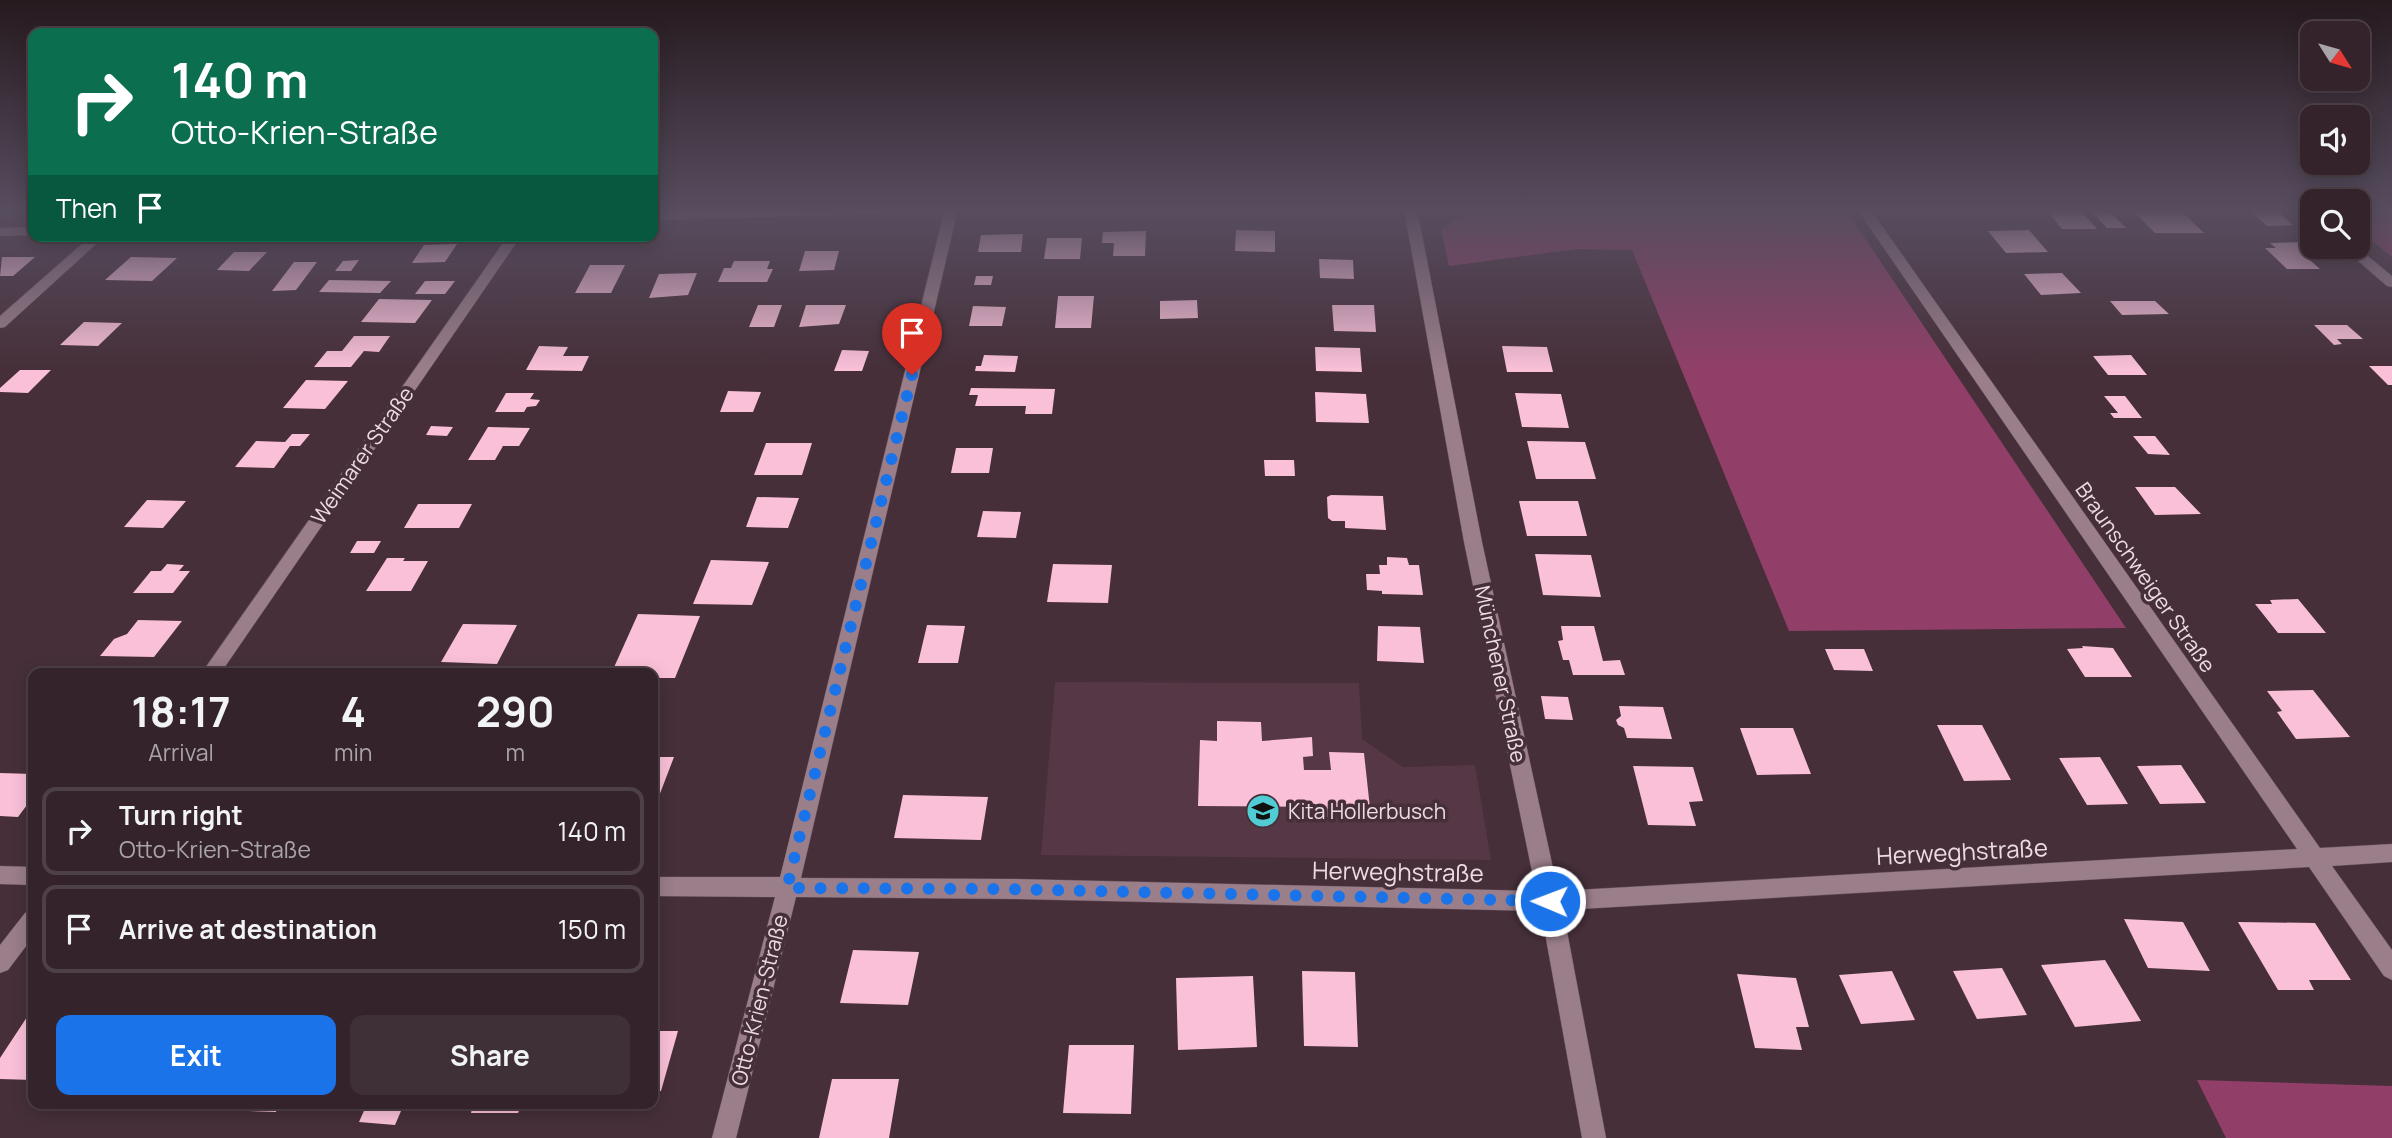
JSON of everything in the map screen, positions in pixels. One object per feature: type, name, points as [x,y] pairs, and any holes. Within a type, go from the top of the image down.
[{"type":"street","points":[[0,324],[70,262]]},
{"type":"street","name":"Weimarer Straße","points":[[214,668],[497,262]]},
{"type":"street","name":"Otto-Krien-Straße","points":[[724,1138],[939,262]]},
{"type":"street","name":"Münchener Straße","points":[[1420,262],[1474,542],[1550,901],[1594,1138]]},
{"type":"street","name":"Braunschweiger Straße","points":[[1900,262],[2392,970]]},
{"type":"street","points":[[2367,262],[2392,284]]},
{"type":"street","name":"Herweghstraße","points":[[658,886],[1015,889],[1550,901],[2392,853]]},
{"type":"street","points":[[0,876],[28,876]]},
{"type":"street","points":[[0,963],[28,927]]},
{"type":"shaded area","points":[[1448,262],[1478,262],[1449,266]]},
{"type":"shaded area","points":[[1637,262],[1881,262],[2126,628],[1789,631]]},
{"type":"shaded area","name":"Kita Hollerbusch","points":[[1055,682],[1359,683],[1362,739],[1403,767],[1475,765],[1491,860],[1041,855]]},
{"type":"shaded area","points":[[2197,1080],[2392,1086],[2392,1138],[2226,1138]]},
{"type":"building","points":[[1,262],[29,262],[13,276],[0,276]]},
{"type":"building","points":[[125,262],[173,262],[152,281],[105,280]]},
{"type":"building","points":[[224,262],[257,262],[249,271],[217,270]]},
{"type":"building","points":[[294,262],[317,262],[296,290],[272,291]]},
{"type":"building","points":[[342,262],[357,262],[351,271],[335,271]]},
{"type":"building","points":[[734,262],[770,262],[767,269],[773,269],[767,282],[718,282],[724,268],[731,268]]},
{"type":"building","points":[[802,262],[836,262],[834,270],[799,271]]},
{"type":"building","points":[[1319,262],[1353,262],[1354,279],[1320,278]]},
{"type":"building","points":[[2280,262],[2312,262],[2320,269],[2287,269]]},
{"type":"building","points":[[590,265],[625,265],[611,293],[575,293]]},
{"type":"building","points":[[697,273],[688,295],[649,298],[659,274]]},
{"type":"building","points":[[2062,273],[2081,293],[2041,295],[2024,274]]},
{"type":"building","points":[[976,276],[993,276],[991,285],[974,285]]},
{"type":"building","points":[[329,280],[391,281],[380,293],[319,292]]},
{"type":"building","points":[[425,281],[455,281],[445,294],[415,294]]},
{"type":"building","points":[[1058,296],[1094,296],[1091,328],[1055,328]]},
{"type":"building","points":[[379,299],[432,300],[415,323],[361,322]]},
{"type":"building","points":[[1197,300],[1198,318],[1160,319],[1160,301]]},
{"type":"building","points":[[2110,301],[2155,301],[2169,314],[2122,315]]},
{"type":"building","points":[[758,305],[782,305],[774,327],[749,327]]},
{"type":"building","points":[[806,305],[846,305],[839,324],[799,327]]},
{"type":"building","points":[[1332,305],[1374,305],[1376,332],[1334,331]]},
{"type":"building","points":[[973,306],[1006,307],[1002,326],[969,326]]},
{"type":"building","points":[[84,322],[122,323],[98,346],[60,345]]},
{"type":"building","points":[[2314,325],[2347,325],[2363,339],[2337,339],[2342,344],[2334,345]]},
{"type":"building","points":[[354,336],[390,336],[379,352],[364,351],[351,367],[314,367],[327,351],[342,351]]},
{"type":"building","points":[[539,346],[568,347],[563,356],[589,356],[582,371],[526,370]]},
{"type":"building","points":[[1502,346],[1547,347],[1553,372],[1507,372]]},
{"type":"building","points":[[1315,347],[1360,348],[1362,372],[1316,371]]},
{"type":"building","points":[[842,350],[869,351],[862,371],[834,371]]},
{"type":"building","points":[[984,355],[1018,356],[1015,372],[975,371],[976,366],[981,366]]},
{"type":"building","points":[[2131,355],[2147,375],[2108,375],[2093,356]]},
{"type":"building","points":[[2369,366],[2392,366],[2392,385],[2388,385]]},
{"type":"building","points":[[20,370],[51,370],[28,393],[0,392],[0,388]]},
{"type":"building","points":[[306,380],[348,381],[325,409],[283,408]]},
{"type":"building","points":[[971,388],[1055,389],[1052,414],[1025,414],[1026,406],[975,406],[978,395],[969,395]]},
{"type":"building","points":[[728,391],[761,392],[753,412],[720,412]]},
{"type":"building","points":[[1315,392],[1366,394],[1369,423],[1316,422]]},
{"type":"building","points":[[506,393],[534,393],[530,399],[540,400],[536,406],[527,407],[524,412],[495,412]]},
{"type":"building","points":[[1515,393],[1561,394],[1569,428],[1522,427]]},
{"type":"building","points":[[2104,396],[2125,396],[2142,418],[2114,418],[2110,413],[2118,413]]},
{"type":"building","points":[[431,426],[453,427],[447,436],[426,435]]},
{"type":"building","points":[[488,427],[530,428],[519,446],[503,446],[495,460],[468,460]]},
{"type":"building","points":[[292,434],[310,434],[300,446],[290,446],[274,468],[235,467],[256,441],[285,442]]},
{"type":"building","points":[[2133,436],[2155,436],[2170,455],[2148,454]]},
{"type":"building","points":[[1527,441],[1585,442],[1596,479],[1536,479]]},
{"type":"building","points":[[766,443],[812,443],[802,475],[754,475]]},
{"type":"building","points":[[956,448],[993,448],[989,473],[951,473]]},
{"type":"building","points":[[1264,460],[1294,460],[1295,476],[1265,476]]},
{"type":"building","points":[[2135,487],[2175,487],[2201,514],[2155,515]]},
{"type":"building","points":[[1383,496],[1386,530],[1345,528],[1345,521],[1332,521],[1328,518],[1327,497]]},
{"type":"building","points":[[757,497],[799,498],[788,528],[746,527]]},
{"type":"building","points":[[147,500],[186,501],[163,528],[124,527]]},
{"type":"building","points":[[1519,501],[1578,501],[1587,536],[1527,536]]},
{"type":"building","points":[[418,504],[472,504],[459,528],[404,528]]},
{"type":"building","points":[[983,511],[1021,512],[1016,538],[977,537]]},
{"type":"building","points":[[357,541],[381,541],[374,553],[350,553]]},
{"type":"building","points":[[1535,554],[1591,555],[1601,597],[1543,595]]},
{"type":"building","points":[[1387,557],[1407,558],[1409,565],[1419,565],[1423,595],[1382,594],[1382,591],[1367,590],[1366,574],[1380,574],[1379,565],[1387,565]]},
{"type":"building","points":[[387,558],[428,561],[411,591],[366,591]]},
{"type":"building","points":[[711,560],[769,562],[752,605],[693,604]]},
{"type":"building","points":[[167,564],[184,565],[179,571],[190,571],[173,593],[133,593],[151,571],[161,571]]},
{"type":"building","points":[[1053,564],[1112,565],[1108,603],[1047,602]]},
{"type":"building","points":[[2298,599],[2326,633],[2278,633],[2255,604],[2272,604],[2270,600]]},
{"type":"building","points":[[638,614],[700,616],[675,678],[658,678],[658,668],[614,668]]},
{"type":"building","points":[[138,620],[182,621],[154,657],[100,656],[114,639],[127,634]]},
{"type":"building","points":[[463,624],[517,625],[497,664],[441,662]]},
{"type":"building","points":[[927,625],[965,626],[958,663],[918,663]]},
{"type":"building","points":[[1378,626],[1420,627],[1424,663],[1377,661]]},
{"type":"building","points":[[1561,626],[1594,626],[1603,661],[1620,660],[1625,675],[1573,675],[1569,660],[1563,660],[1558,641],[1563,640]]},
{"type":"building","points":[[2082,646],[2113,648],[2132,677],[2085,677],[2067,649],[2083,648]]},
{"type":"building","points":[[1825,649],[1864,649],[1873,671],[1834,670]]},
{"type":"building","points":[[2313,690],[2350,737],[2296,739],[2277,712],[2282,711],[2267,691]]},
{"type":"building","points":[[1541,696],[1568,697],[1573,720],[1545,719]]},
{"type":"building","points":[[1619,706],[1663,707],[1672,739],[1627,738],[1624,728],[1618,725],[1616,720],[1621,716]]},
{"type":"building","points":[[1217,721],[1261,722],[1262,741],[1312,737],[1313,756],[1303,757],[1304,770],[1331,770],[1329,752],[1364,753],[1370,808],[1333,807],[1334,817],[1318,817],[1317,807],[1198,806],[1200,740],[1217,741]]},
{"type":"building","points":[[1937,725],[1982,725],[2011,780],[1964,781]]},
{"type":"building","points":[[1740,728],[1793,728],[1811,774],[1757,775]]},
{"type":"building","points":[[658,757],[674,757],[658,799]]},
{"type":"building","points":[[2100,757],[2128,804],[2087,805],[2059,758]]},
{"type":"building","points":[[2181,765],[2206,803],[2160,804],[2137,766]]},
{"type":"building","points":[[1633,766],[1693,767],[1703,801],[1689,802],[1696,826],[1648,825]]},
{"type":"building","points":[[0,773],[28,774],[28,804],[18,817],[0,816]]},
{"type":"building","points":[[903,795],[988,797],[981,840],[894,838]]},
{"type":"building","points":[[2124,919],[2183,922],[2210,971],[2148,968]]},
{"type":"building","points":[[2238,922],[2315,923],[2351,980],[2309,980],[2314,990],[2278,990]]},
{"type":"building","points":[[853,950],[919,952],[908,1005],[840,1003]]},
{"type":"building","points":[[2105,960],[2141,1021],[2075,1027],[2041,965]]},
{"type":"building","points":[[2002,968],[2027,1015],[1977,1019],[1953,971]]},
{"type":"building","points":[[1302,971],[1355,972],[1358,1047],[1304,1046]]},
{"type":"building","points":[[1892,971],[1915,1020],[1861,1024],[1839,975]]},
{"type":"building","points":[[1737,974],[1796,978],[1809,1027],[1796,1027],[1802,1050],[1755,1048]]},
{"type":"building","points":[[1253,976],[1257,1047],[1178,1050],[1176,978]]},
{"type":"building","points":[[28,1016],[28,1080],[0,1079],[0,1058]]},
{"type":"building","points":[[658,1031],[678,1031],[661,1091],[658,1091]]},
{"type":"building","points":[[1069,1045],[1134,1045],[1131,1114],[1063,1113]]},
{"type":"building","points":[[832,1079],[899,1079],[889,1138],[819,1138]]},
{"type":"building","points":[[220,1109],[277,1109],[276,1112]]},
{"type":"building","points":[[365,1109],[402,1109],[395,1125],[359,1122]]},
{"type":"building","points":[[472,1109],[520,1109],[518,1113],[471,1113]]},
{"type":"place","name":"Kita Hollerbusch","points":[[1263,811]]},
{"type":"route","points":[[912,375],[787,888],[999,889],[1550,901]]}]
